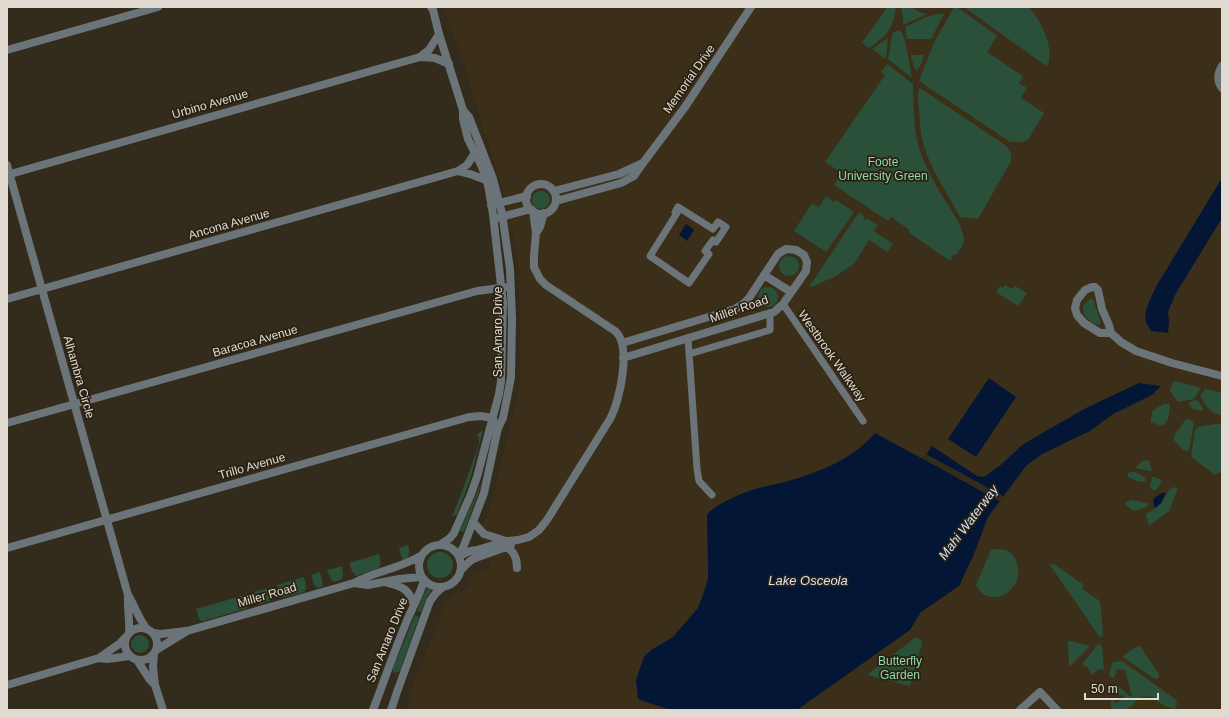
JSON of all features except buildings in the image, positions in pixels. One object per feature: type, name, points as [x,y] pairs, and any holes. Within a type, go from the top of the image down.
[{"type":"street","points":[[7,50],[158,7]]},
{"type":"street","name":"Memorial Drive","points":[[556,200],[621,183],[634,176],[685,107],[751,7]]},
{"type":"street","name":"San Amaro Drive","points":[[432,8],[463,110],[464,124],[468,139],[482,167],[495,204],[502,217],[510,269],[511,287],[511,377],[503,418],[498,428],[486,485],[463,548],[459,555]]},
{"type":"street","points":[[420,57],[429,50],[439,34]]},
{"type":"street","name":"Urbino Avenue","points":[[8,175],[420,57],[435,58],[449,64]]},
{"type":"street","points":[[1222,66],[1219,70],[1218,76],[1218,82],[1222,88]]},
{"type":"street","name":"San Amaro Drive","points":[[441,544],[452,536],[465,510],[477,477],[499,394],[501,381],[503,316],[502,288],[494,219],[495,204],[493,180],[469,117],[463,110]]},
{"type":"street","name":"Ancona Avenue","points":[[7,299],[458,171],[467,165],[475,154]]},
{"type":"street","name":"Memorial Drive","points":[[554,191],[618,174],[643,163]]},
{"type":"street","name":"Alhambra Circle","points":[[7,165],[8,175],[42,289],[128,595],[133,602],[138,616],[150,631]]},
{"type":"street","points":[[458,171],[486,180]]},
{"type":"street","points":[[391,710],[430,601],[443,587],[451,584],[458,578],[461,570],[473,559],[533,534],[539,530],[547,520],[612,414],[619,396],[623,358],[622,343],[618,333],[546,285],[540,279],[536,271],[534,263],[536,233],[532,210],[526,201],[526,196],[531,188],[539,184],[547,185],[554,191],[556,200],[553,208],[544,214],[540,214],[532,210],[494,219]]},
{"type":"street","points":[[495,204],[526,196]]},
{"type":"street","points":[[678,207],[713,229],[718,222],[726,227],[716,242],[713,240],[709,245],[705,251],[709,254],[689,282],[650,256],[677,213],[675,212],[678,207]]},
{"type":"street","points":[[536,233],[540,227],[544,214]]},
{"type":"street","name":"Miller Road","points":[[622,343],[735,309],[749,298],[778,254],[786,249],[796,250],[804,255],[807,262],[806,271],[782,304],[774,312],[623,358]]},
{"type":"street","points":[[764,275],[791,292]]},
{"type":"street","name":"Baracoa Avenue","points":[[7,423],[477,291],[511,287]]},
{"type":"street","points":[[1111,333],[1100,333],[1084,323],[1077,315],[1075,308],[1077,300],[1085,290],[1092,287],[1095,287],[1098,290],[1102,309],[1111,333],[1121,342],[1136,351],[1222,376]]},
{"type":"street","name":"Westbrook Walkway","points":[[782,304],[863,421]]},
{"type":"street","points":[[689,354],[770,330],[770,313]]},
{"type":"street","points":[[688,338],[697,469],[699,480],[712,495]]},
{"type":"street","name":"Trillo Avenue","points":[[7,548],[469,417],[481,416],[492,418]]},
{"type":"street","points":[[492,418],[498,428]]},
{"type":"street","points":[[473,522],[484,534],[507,544],[517,559],[517,568]]},
{"type":"street","points":[[443,587],[434,586],[422,578],[419,568],[419,561],[426,550],[432,546],[441,544],[453,548],[459,555],[461,570]]},
{"type":"street","points":[[459,555],[470,551],[507,544]]},
{"type":"street","name":"Miller Road","points":[[150,631],[161,634],[187,631],[354,582],[406,564],[422,555]]},
{"type":"street","name":"San Amaro Drive","points":[[373,710],[392,658],[420,593],[422,578]]},
{"type":"street","name":"Miller Road","points":[[354,582],[368,586],[385,582],[422,578]]},
{"type":"street","points":[[385,582],[406,590],[414,605]]},
{"type":"street","name":"Alhambra Circle","points":[[127,635],[130,617],[127,604],[128,595]]},
{"type":"street","points":[[7,685],[99,658],[119,644],[127,635],[137,628],[150,631],[157,640],[153,667],[155,685],[163,710]]},
{"type":"street","name":"Miller Road","points":[[155,652],[187,631]]},
{"type":"street","points":[[127,635],[124,642],[125,650],[155,685]]},
{"type":"street","points":[[99,658],[146,659],[155,652]]},
{"type":"street","points":[[1020,710],[1040,692],[1058,710]]},
{"type":"shaded area","points":[[443,7],[1222,7],[1222,710],[406,710],[415,679],[449,598],[464,590],[469,585],[473,573],[491,567],[484,542],[480,538],[493,497],[514,413],[520,381],[519,273],[513,231],[502,189],[462,58]]},
{"type":"green space","points":[[887,7],[896,7],[891,27],[885,35],[869,48],[862,43]]},
{"type":"green space","points":[[901,7],[911,7],[919,12],[927,14],[903,25],[904,20]]},
{"type":"green space","points":[[954,7],[957,7],[997,36],[987,52],[1023,76],[1019,83],[1027,88],[1021,98],[1044,113],[1028,140],[1021,142],[1010,142],[919,81],[936,39]]},
{"type":"green space","points":[[964,7],[1029,7],[1042,26],[1048,42],[1048,65],[1047,64],[1046,66]]},
{"type":"green space","points":[[937,14],[944,14],[931,39],[907,39],[905,27]]},
{"type":"green space","points":[[899,30],[906,44],[912,78],[888,59],[893,33]]},
{"type":"green space","points":[[888,38],[886,59],[872,49]]},
{"type":"green space","points":[[911,55],[924,55],[917,71],[914,68]]},
{"type":"green space","name":"Foote University Green","points":[[887,64],[913,84],[915,124],[917,140],[921,153],[937,187],[957,219],[963,232],[963,245],[956,255],[954,254],[950,261],[908,232],[910,230],[891,217],[888,221],[834,185],[842,173],[825,162],[885,75],[881,72]]},
{"type":"green space","name":"Foote University Green","points":[[920,88],[1002,143],[1011,153],[1011,161],[978,219],[960,217],[940,183],[927,156],[921,132],[918,98]]},
{"type":"green space","points":[[541,191],[547,194],[550,200],[547,206],[541,209],[535,206],[532,200],[535,194]]},
{"type":"green space","points":[[826,196],[834,202],[836,200],[854,212],[826,252],[794,231],[812,203],[819,207]]},
{"type":"green space","points":[[859,212],[864,216],[863,219],[865,220],[866,218],[878,225],[874,231],[893,244],[887,252],[869,240],[854,264],[834,277],[809,287]]},
{"type":"green space","points":[[785,256],[793,256],[799,262],[799,270],[793,276],[785,276],[779,270],[779,262]]},
{"type":"green space","points":[[1005,285],[1012,289],[1015,286],[1027,293],[1018,306],[996,292],[1000,286],[1003,288]]},
{"type":"green space","points":[[764,287],[772,287],[778,293],[778,301],[772,307],[764,307],[758,301],[758,293]]},
{"type":"green space","points":[[1090,299],[1093,299],[1101,323],[1099,325],[1093,323],[1085,316],[1083,306]]},
{"type":"green space","points":[[1175,381],[1201,388],[1194,399],[1178,402],[1170,391],[1173,382]]},
{"type":"green space","points":[[1205,389],[1222,393],[1222,414],[1215,413],[1209,409],[1204,402],[1200,396]]},
{"type":"green space","points":[[1197,400],[1203,408],[1202,411],[1192,409],[1189,404],[1189,402]]},
{"type":"green space","points":[[1164,404],[1170,404],[1166,422],[1161,426],[1151,422],[1153,410]]},
{"type":"green space","points":[[1186,419],[1193,421],[1194,424],[1189,450],[1187,451],[1183,450],[1174,440],[1175,434]]},
{"type":"green space","points":[[1222,423],[1222,472],[1212,475],[1213,473],[1191,457],[1195,431],[1198,427]]},
{"type":"green space","points":[[483,430],[470,480],[457,514],[452,517],[479,444],[477,434]]},
{"type":"green space","points":[[1144,460],[1149,461],[1151,471],[1135,468]]},
{"type":"green space","points":[[1135,472],[1145,478],[1146,482],[1137,481],[1128,477],[1128,473]]},
{"type":"green space","points":[[1152,477],[1161,480],[1155,491],[1151,489],[1150,486]]},
{"type":"green space","points":[[480,485],[481,486],[464,532],[460,531]]},
{"type":"green space","points":[[1174,487],[1177,488],[1177,491],[1169,511],[1149,525],[1146,514],[1159,506],[1168,491]]},
{"type":"green space","points":[[1132,500],[1149,504],[1147,507],[1134,511],[1125,504],[1126,502]]},
{"type":"green space","points":[[408,545],[409,551],[407,560],[403,562],[399,548]]},
{"type":"green space","points":[[1003,549],[1012,554],[1018,569],[1017,579],[1013,587],[1007,593],[999,597],[991,597],[983,593],[976,585],[991,550]]},
{"type":"green space","points":[[440,552],[449,556],[453,565],[449,574],[440,578],[431,574],[427,565],[431,556]]},
{"type":"green space","points":[[379,554],[381,563],[379,568],[356,576],[352,571],[349,563]]},
{"type":"green space","points":[[1054,564],[1084,585],[1082,589],[1100,601],[1103,633],[1102,637],[1099,636],[1050,565]]},
{"type":"green space","points":[[342,566],[342,579],[334,582],[327,570]]},
{"type":"green space","points":[[320,572],[323,586],[318,588],[314,585],[311,575]]},
{"type":"green space","points":[[304,577],[306,587],[304,592],[282,597],[277,585]]},
{"type":"green space","points":[[269,588],[271,597],[270,601],[260,604],[256,601],[254,592]]},
{"type":"green space","points":[[428,588],[431,591],[426,598],[421,612],[417,611],[426,590]]},
{"type":"green space","points":[[245,595],[248,604],[247,608],[245,609],[203,621],[199,618],[196,609]]},
{"type":"green space","points":[[415,615],[419,617],[400,671],[395,673],[393,672],[393,668]]},
{"type":"green space","points":[[140,635],[144,636],[148,640],[148,648],[144,652],[140,653],[136,652],[132,648],[131,644],[132,640],[136,636]]},
{"type":"green space","name":"Butterfly Garden","points":[[916,637],[921,640],[922,644],[910,686],[867,675]]},
{"type":"green space","points":[[1068,641],[1090,646],[1070,666],[1069,665]]},
{"type":"green space","points":[[1098,644],[1102,647],[1104,670],[1099,669],[1092,675],[1088,668],[1082,664]]},
{"type":"green space","points":[[1140,646],[1159,674],[1159,678],[1155,679],[1123,657],[1136,647]]},
{"type":"green space","points":[[1122,661],[1175,699],[1178,705],[1175,705],[1176,709],[1168,708],[1160,703],[1137,700],[1129,708],[1122,710],[1111,710],[1111,698],[1116,703],[1125,698],[1110,692],[1110,687],[1114,687],[1116,684],[1132,696],[1125,670],[1117,669],[1115,676],[1113,678],[1110,677],[1109,673],[1113,662]]},
{"type":"sand","points":[[1144,696],[1153,697],[1162,705],[1177,710],[1127,710]]},
{"type":"water","points":[[1222,178],[1222,218],[1175,295],[1168,312],[1168,333],[1151,331],[1146,323],[1145,317],[1147,308],[1157,285]]},
{"type":"water","points":[[686,224],[694,230],[687,241],[679,235]]},
{"type":"water","points":[[989,378],[1016,397],[976,457],[948,439]]},
{"type":"water","name":"Lake Osceola","points":[[1139,383],[1161,386],[1152,395],[1113,414],[1090,431],[1042,454],[1026,466],[988,517],[974,554],[959,586],[921,612],[910,630],[797,710],[671,710],[638,698],[636,680],[644,657],[651,650],[673,637],[698,608],[708,578],[707,516],[714,508],[746,492],[824,469],[857,450],[875,433],[923,459],[932,446],[977,476],[984,477],[1002,464],[1021,446],[1032,439],[1086,408]]},
{"type":"water","points":[[1162,493],[1166,493],[1161,503],[1155,508],[1153,500]]},
{"type":"pier","points":[[926,454],[1005,497],[1001,502],[923,459]]},
{"type":"water label","name":"Mahi Waterway","points":[[968,522]]}]
